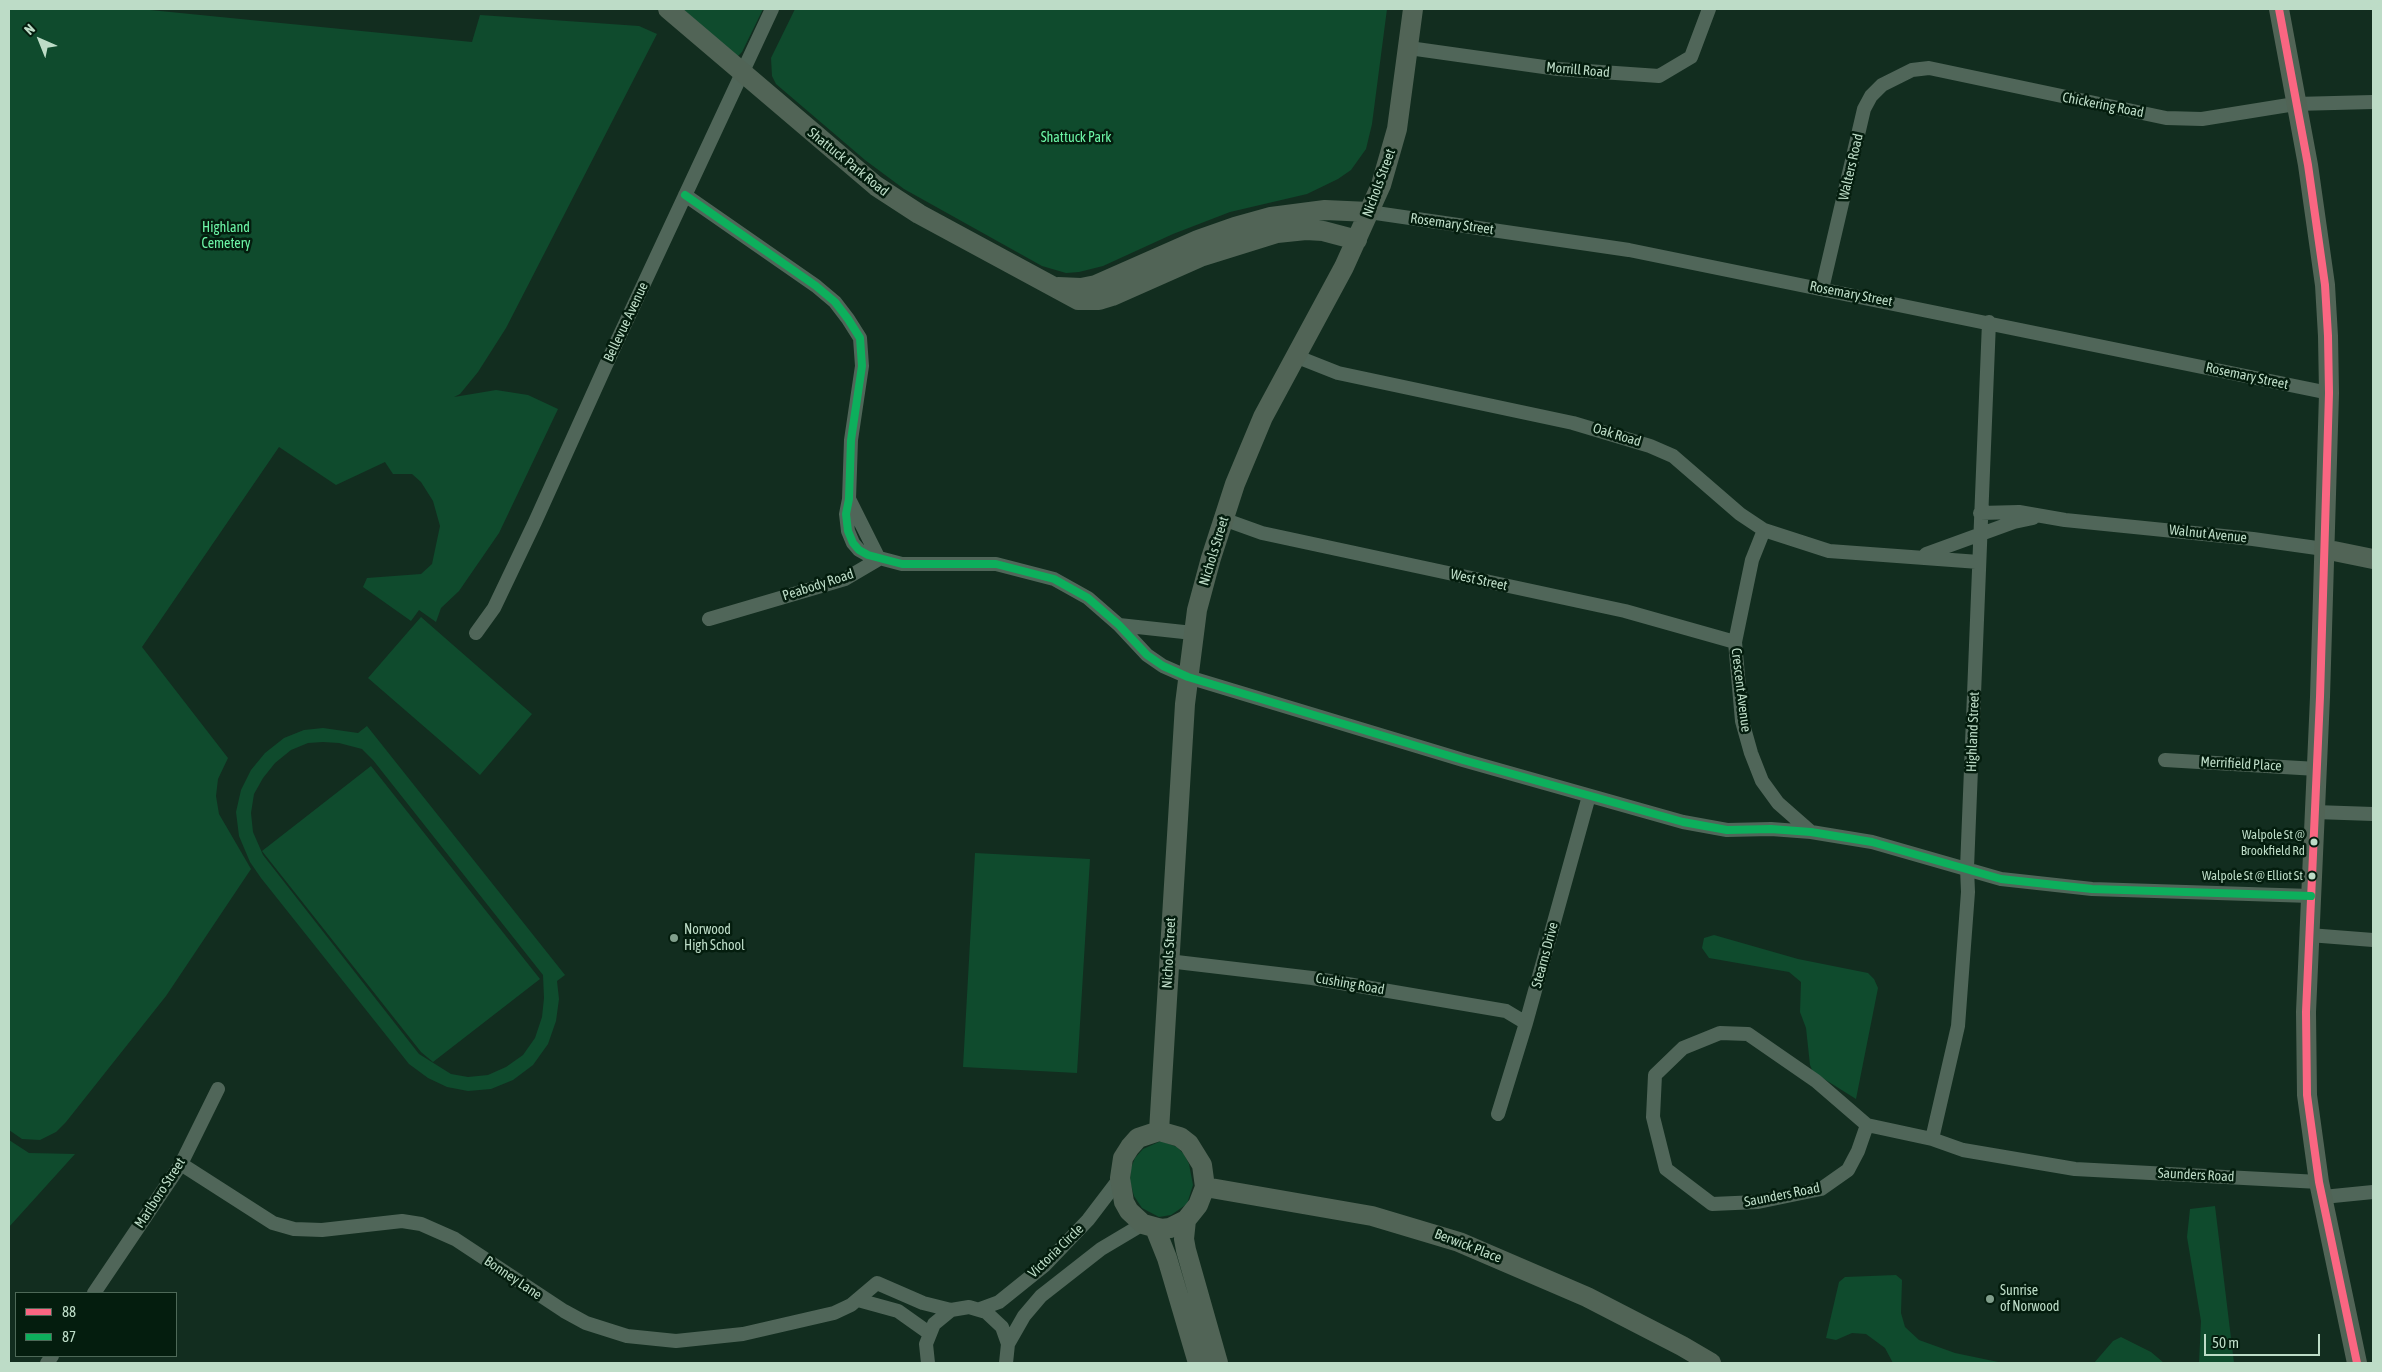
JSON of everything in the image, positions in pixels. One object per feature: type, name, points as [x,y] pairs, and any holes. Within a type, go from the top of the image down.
[{"type":"main road","name":"Shattuck Park Road","points":[[668,9],[876,186],[919,214],[1049,286],[1065,288],[1096,285],[1277,233],[1306,230],[1323,231],[1357,240]]},
{"type":"main road","name":"Nichols Street","points":[[1159,1131],[1168,961],[1188,677],[1193,633],[1203,585],[1223,520],[1262,417],[1357,240],[1386,170],[1397,129],[1413,9]]},
{"type":"main road","points":[[2279,9],[2295,104],[2308,165],[2325,285],[2329,393],[2317,768],[2305,1059],[2307,1095],[2321,1190],[2357,1363]]},
{"type":"main road","name":"Shattuck Park Road","points":[[1156,267],[1216,233],[1271,217],[1325,210],[1370,212]]},
{"type":"main road","name":"Walnut Avenue","points":[[2324,549],[2373,559]]},
{"type":"main road","points":[[1149,1226],[1170,1228],[1186,1220],[1198,1205],[1205,1187],[1202,1165],[1190,1144],[1180,1137],[1159,1131],[1138,1138],[1124,1158],[1120,1178],[1124,1202],[1129,1211],[1149,1226],[1167,1258],[1198,1363]]},
{"type":"main road","name":"Berwick Place","points":[[1205,1187],[1372,1216],[1459,1242],[1587,1297],[1711,1363]]},
{"type":"main road","points":[[1186,1220],[1184,1239],[1186,1250],[1218,1363]]},
{"type":"street","name":"Bellevue Avenue","points":[[476,633],[494,608],[535,522],[772,9]]},
{"type":"street","name":"Morrill Road","points":[[1409,48],[1558,69],[1659,76],[1690,56],[1709,9]]},
{"type":"street","name":"Chickering Road","points":[[1912,70],[1929,68],[2166,118],[2202,119],[2295,104],[2373,102]]},
{"type":"street","name":"Walters Road","points":[[1822,288],[1864,109],[1870,96],[1882,85],[1912,70]]},
{"type":"street","points":[[685,195],[816,286],[839,308],[860,338],[862,366],[851,440],[849,499],[879,559],[911,564],[996,564],[1034,573],[1072,588],[1088,598],[1119,625],[1147,656],[1163,666],[1188,677],[1683,822],[1727,830],[1771,829],[1811,832],[1872,842],[2002,879],[2092,889],[2311,896]]},
{"type":"street","name":"Rosemary Street","points":[[1370,212],[1609,246],[1989,322],[2329,393]]},
{"type":"street","name":"Highland Street","points":[[1932,1139],[1958,1026],[1968,892],[1967,868],[1980,513],[1989,322]]},
{"type":"street","name":"Oak Road","points":[[1295,356],[1338,373],[1581,425],[1650,446],[1673,456],[1740,514],[1764,530],[1829,550],[1979,562]]},
{"type":"street","name":"Walnut Avenue","points":[[1980,513],[2019,512],[2324,549]]},
{"type":"street","name":"Walnut Avenue","points":[[1980,535],[2014,522],[2041,516]]},
{"type":"street","name":"West Street","points":[[1223,520],[1262,532],[1625,611],[1735,642]]},
{"type":"street","name":"Crescent Avenue","points":[[1764,530],[1752,560],[1735,642],[1742,721],[1751,753],[1762,781],[1778,803],[1811,832]]},
{"type":"street","name":"Oak Road","points":[[1915,556],[1938,551],[1980,535]]},
{"type":"street","name":"Peabody Road","points":[[709,619],[845,579],[879,559]]},
{"type":"street","points":[[1119,625],[1193,633]]},
{"type":"street","name":"Merrifield Place","points":[[2165,760],[2317,768]]},
{"type":"street","name":"Stearns Drive","points":[[1498,1114],[1526,1024],[1589,796]]},
{"type":"street","points":[[2315,812],[2373,814]]},
{"type":"street","points":[[2309,935],[2373,940]]},
{"type":"street","name":"Cushing Road","points":[[1168,961],[1312,978],[1496,1009],[1506,1011],[1526,1024]]},
{"type":"street","name":"Saunders Road","points":[[1867,1125],[1858,1151],[1848,1170],[1821,1189],[1758,1202],[1712,1204],[1666,1169],[1653,1117],[1656,1075],[1683,1048],[1720,1033],[1748,1034],[1816,1081],[1867,1125],[1932,1139],[1963,1150],[2075,1169],[2321,1190],[2373,1192]]},
{"type":"street","name":"Marlboro Street","points":[[95,1292],[181,1164],[218,1089]]},
{"type":"street","name":"Bonney Lane","points":[[181,1164],[273,1224],[322,1230],[402,1221],[421,1224],[454,1239],[564,1311],[586,1323],[627,1336],[676,1341],[743,1334],[834,1313],[858,1300]]},
{"type":"street","name":"Victoria Circle","points":[[980,1309],[999,1302],[1045,1265],[1088,1220],[1120,1178]]},
{"type":"street","name":"Victoria Circle","points":[[1008,1344],[1024,1316],[1046,1292],[1101,1249],[1149,1226]]},
{"type":"street","points":[[858,1300],[877,1283],[923,1303],[952,1310]]},
{"type":"street","points":[[858,1300],[898,1311],[908,1316],[928,1334]]},
{"type":"street","points":[[928,1363],[926,1350],[928,1334],[938,1319],[952,1310],[962,1308],[980,1309],[999,1322],[1005,1332],[1008,1344],[1006,1363]]},
{"type":"green space","name":"Highland Cemetery","points":[[9,9],[140,9],[472,42],[480,15],[639,26],[657,34],[506,328],[478,372],[460,394],[454,397],[496,390],[528,395],[558,409],[499,533],[459,591],[441,608],[436,622],[419,610],[411,621],[363,587],[367,578],[421,574],[432,564],[440,526],[433,501],[421,482],[412,474],[393,474],[385,462],[336,485],[279,447],[142,647],[228,758],[218,779],[216,796],[219,814],[251,869],[166,996],[66,1122],[56,1132],[40,1140],[22,1139],[9,1130]]},
{"type":"green space","points":[[683,9],[763,9],[742,52],[737,57]]},
{"type":"green space","name":"Shattuck Park","points":[[795,9],[1387,9],[1372,124],[1366,149],[1351,170],[1338,179],[1307,194],[1230,212],[1173,234],[1103,266],[1066,273],[1042,266],[904,189],[865,160],[776,84],[772,76],[771,58]]},
{"type":"green space","points":[[421,617],[532,714],[480,775],[368,678]]},
{"type":"green space","points":[[367,726],[565,975],[557,981],[559,999],[556,1021],[548,1044],[533,1065],[513,1080],[491,1089],[468,1091],[447,1087],[428,1078],[409,1064],[250,862],[239,836],[236,812],[241,790],[251,770],[265,753],[284,738],[304,730],[323,728],[358,733]],"holes":[[[308,743],[339,743],[362,749],[373,760],[543,975],[544,998],[542,1017],[535,1038],[523,1055],[506,1067],[488,1075],[468,1077],[451,1074],[419,1054],[263,855],[253,832],[251,813],[254,794],[263,778],[275,763],[291,750]]]},
{"type":"green space","points":[[371,766],[540,979],[433,1062],[421,1052],[262,851]]},
{"type":"green space","points":[[975,853],[1090,859],[1077,1073],[963,1067]]},
{"type":"green space","points":[[1714,935],[1798,959],[1868,973],[1874,979],[1878,988],[1856,1099],[1813,1072],[1810,1065],[1806,1028],[1800,1012],[1801,982],[1789,972],[1709,958],[1702,948],[1704,938]]},
{"type":"green space","points":[[9,1140],[29,1153],[75,1154],[9,1227]]},
{"type":"green space","points":[[1161,1141],[1177,1147],[1184,1154],[1189,1164],[1193,1185],[1187,1204],[1171,1215],[1159,1217],[1142,1208],[1134,1196],[1130,1181],[1131,1168],[1135,1158],[1143,1149]]},
{"type":"green space","points":[[2215,1206],[2234,1363],[2199,1363],[2201,1321],[2187,1237],[2190,1209]]},
{"type":"green space","points":[[1896,1275],[1902,1280],[1901,1313],[1905,1327],[1919,1340],[1955,1353],[2003,1363],[1893,1363],[1885,1348],[1866,1334],[1852,1333],[1836,1340],[1826,1338],[1839,1282],[1845,1277]]},
{"type":"green space","points":[[2121,1337],[2151,1352],[2164,1363],[2094,1363],[2113,1341]]},
{"type":"transit line","name":"88","points":[[2279,9],[2308,165],[2325,285],[2328,336],[2329,393],[2320,697],[2306,1012],[2307,1095],[2319,1182],[2357,1363]]},
{"type":"transit line","name":"87","points":[[685,195],[816,286],[835,302],[860,338],[862,366],[851,440],[849,499],[846,514],[848,531],[853,543],[859,550],[868,555],[902,564],[996,564],[1054,579],[1088,598],[1119,625],[1147,655],[1163,666],[1188,677],[1463,760],[1683,822],[1727,830],[1771,829],[1811,832],[1872,842],[2001,879],[2092,889],[2311,896]]},
{"type":"place","name":"Walpole St @ Brookfield Rd","points":[[2314,842]]},
{"type":"place","name":"Walpole St @ Elliot St","points":[[2312,876]]},
{"type":"place","name":"Norwood High School","points":[[674,938]]},
{"type":"place","name":"Sunrise of Norwood","points":[[1990,1299]]}]
